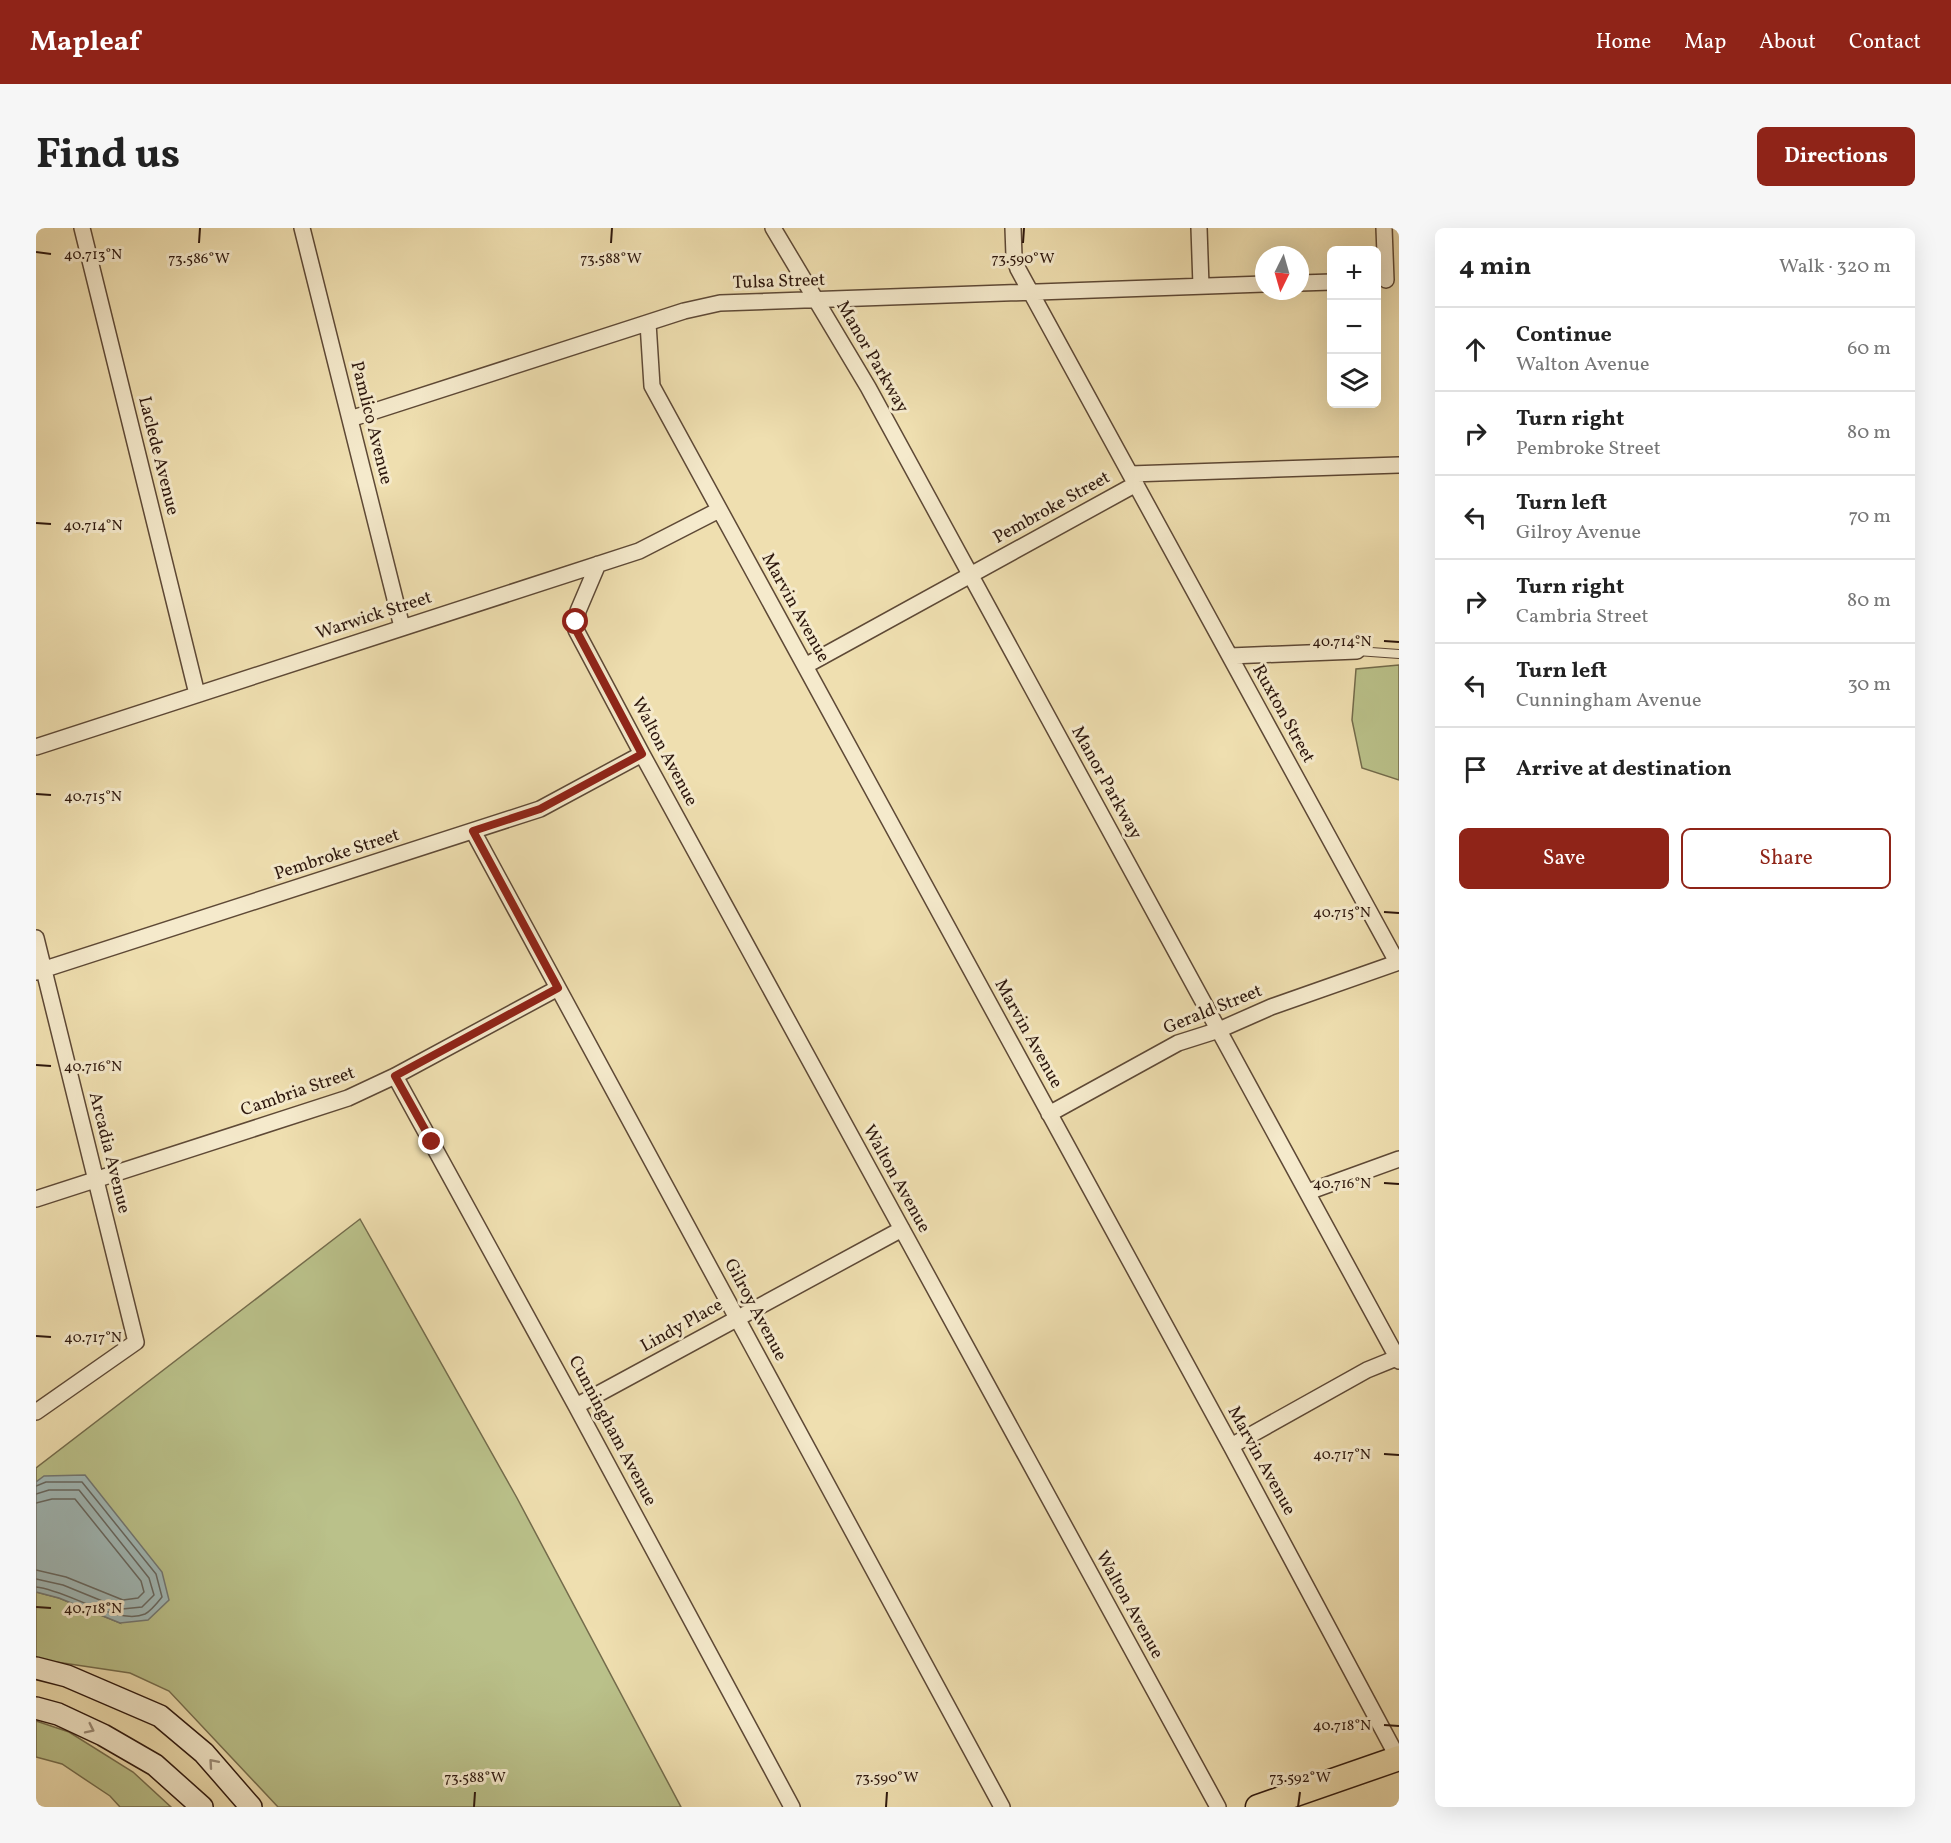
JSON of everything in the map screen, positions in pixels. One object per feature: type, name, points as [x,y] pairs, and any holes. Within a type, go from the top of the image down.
[{"type":"main road","points":[[36,1668],[67,1676],[160,1716],[204,1753],[251,1807]]},
{"type":"main road","points":[[36,1708],[58,1714],[103,1735],[155,1765],[202,1807]]},
{"type":"main road","points":[[1258,1807],[1399,1758]]},
{"type":"street","name":"Laclede Avenue","points":[[82,228],[197,694]]},
{"type":"street","name":"Pamlico Avenue","points":[[302,228],[402,627]]},
{"type":"street","name":"Manor Parkway","points":[[774,228],[868,387],[1398,1359]]},
{"type":"street","name":"Ruxton Street","points":[[1013,228],[1014,256],[1018,268],[1398,962]]},
{"type":"street","points":[[1199,228],[1201,286]]},
{"type":"street","points":[[1384,228],[1387,280]]},
{"type":"street","points":[[1309,283],[1327,282]]},
{"type":"street","name":"Tulsa Street","points":[[350,420],[684,310],[720,303],[1255,284]]},
{"type":"street","name":"Marvin Avenue","points":[[648,323],[652,386],[1399,1758]]},
{"type":"street","name":"Pembroke Street","points":[[805,666],[970,575],[1133,479],[1399,465]]},
{"type":"street","name":"Warwick Street","points":[[36,747],[639,551],[719,510]]},
{"type":"street","name":"Walton Avenue","points":[[598,564],[578,611],[576,630],[1218,1807]]},
{"type":"street","points":[[1230,656],[1357,651]]},
{"type":"street","name":"Pembroke Street","points":[[40,971],[540,809],[642,754]]},
{"type":"street","name":"Gilroy Avenue","points":[[473,831],[1002,1807]]},
{"type":"street","name":"Arcadia Avenue","points":[[36,938],[40,971],[96,1179],[136,1341],[36,1412]]},
{"type":"street","name":"Gerald Street","points":[[1049,1114],[1178,1043],[1219,1030],[1271,1007],[1398,962]]},
{"type":"street","name":"Cambria Street","points":[[36,1198],[348,1098],[395,1076],[558,988]]},
{"type":"street","name":"Cunningham Avenue","points":[[395,1076],[792,1807]]},
{"type":"street","points":[[1308,1192],[1399,1159]]},
{"type":"street","name":"Lindy Place","points":[[576,1406],[902,1229]]},
{"type":"street","points":[[1231,1446],[1367,1370],[1398,1359]]},
{"type":"lane","points":[[1357,651],[1399,654]]},
{"type":"green space","points":[[1399,665],[1399,780],[1362,768],[1352,720],[1356,669]]},
{"type":"green space","points":[[360,1219],[517,1498],[681,1807],[278,1807],[169,1691],[130,1673],[36,1659],[36,1592],[59,1598],[120,1623],[36,1482],[36,1468]]},
{"type":"green space","points":[[36,1721],[69,1732],[133,1772],[171,1807],[120,1807],[110,1796],[62,1764],[36,1757]]},
{"type":"water","points":[[85,1475],[162,1572],[169,1600],[148,1620],[120,1623],[59,1598],[36,1592],[36,1482],[44,1476]]},
{"type":"route","points":[[432,1142],[395,1076],[558,988],[473,831],[540,809],[642,754],[576,630],[576,622]]}]
